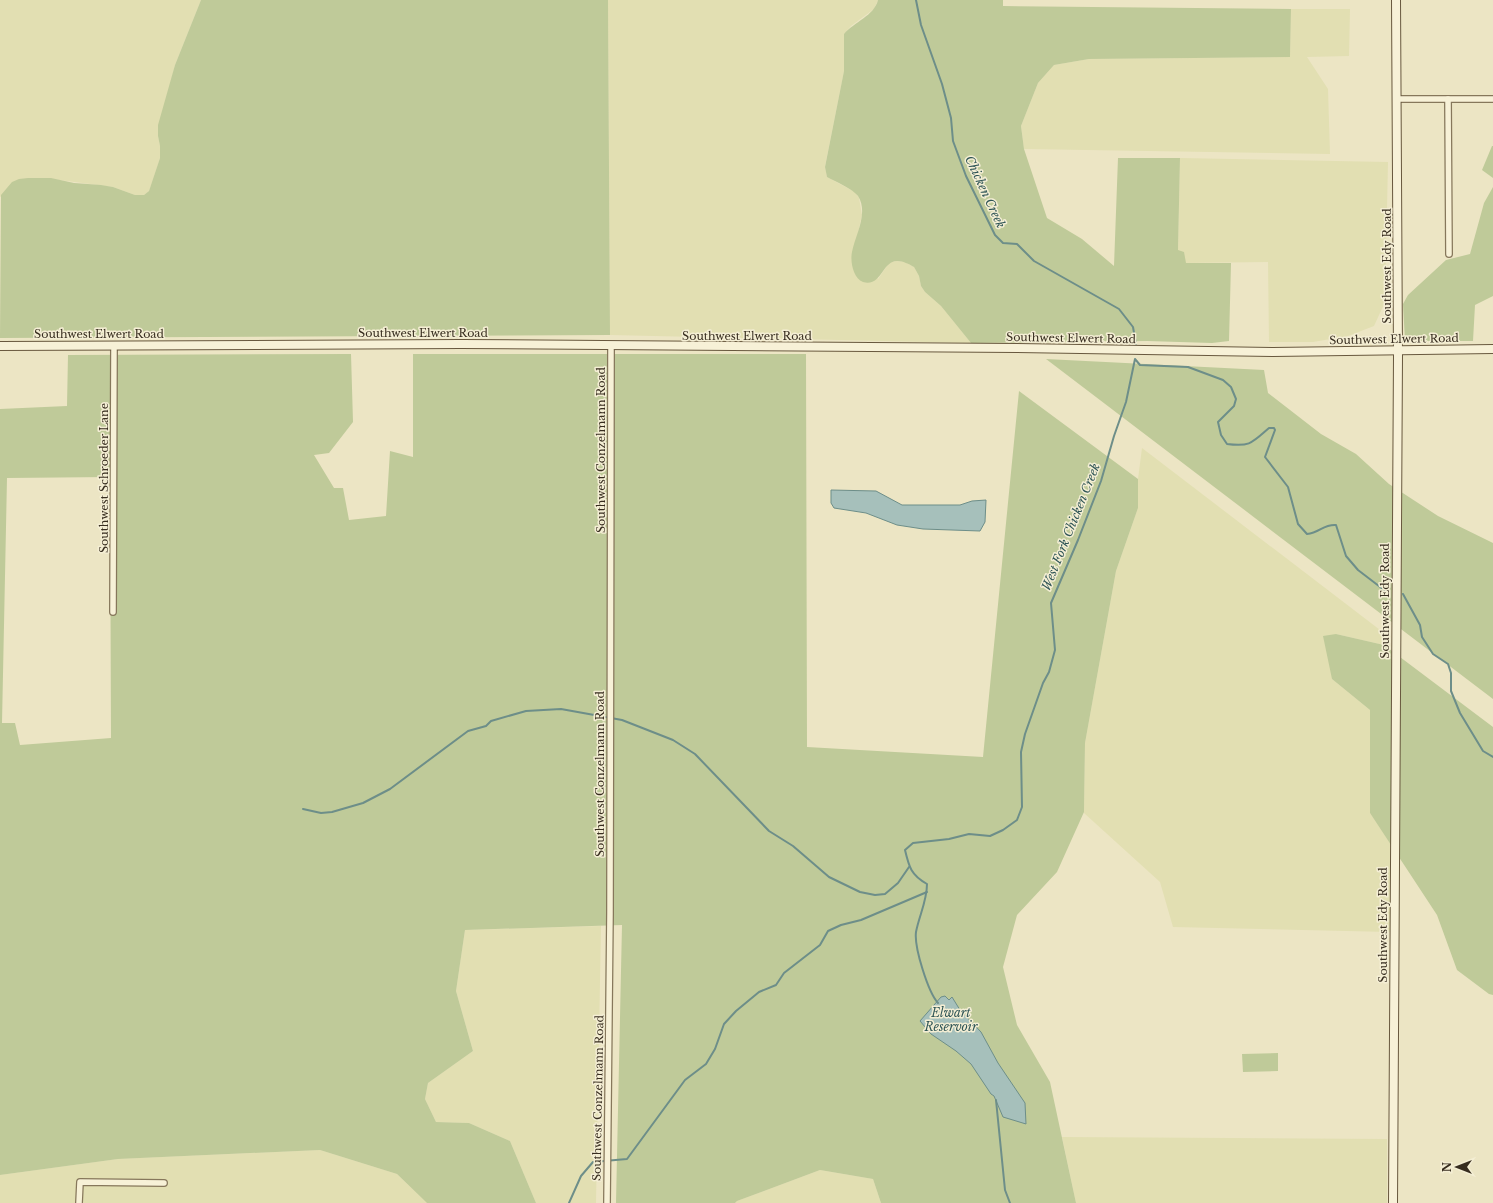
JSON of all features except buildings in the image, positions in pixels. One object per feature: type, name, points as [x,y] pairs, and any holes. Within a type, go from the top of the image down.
[{"type":"main road","name":"Southwest Edy Road","points":[[1392,1203],[1398,350],[1396,0]]},
{"type":"main road","name":"Southwest Elwert Road","points":[[0,346],[611,345],[1212,351],[1493,349]]},
{"type":"street","points":[[1397,99],[1493,99]]},
{"type":"street","points":[[1448,99],[1449,254]]},
{"type":"street","name":"Southwest Schroeder Lane","points":[[113,612],[114,345]]},
{"type":"street","name":"Southwest Conzelmann Road","points":[[607,1203],[610,899],[611,345]]},
{"type":"street","points":[[79,1203],[80,1182],[164,1183]]},
{"type":"shaded area","points":[[0,0],[201,0],[175,65],[158,136],[160,158],[149,191],[144,195],[135,195],[113,187],[44,178],[28,178],[0,197]]},
{"type":"shaded area","points":[[608,0],[878,0],[874,9],[851,26],[844,34],[844,71],[825,166],[827,177],[855,192],[859,198],[862,215],[858,233],[878,279],[889,263],[896,261],[905,262],[914,267],[919,276],[921,286],[925,292],[941,306],[971,343],[610,335]]},
{"type":"shaded area","points":[[1291,9],[1350,9],[1349,56],[1307,57],[1328,89],[1330,154],[1024,149],[1021,126],[1038,83],[1054,65],[1089,59],[1290,57]]},
{"type":"shaded area","points":[[1180,158],[1388,162],[1385,302],[1374,326],[1348,336],[1313,342],[1269,342],[1268,262],[1185,263],[1178,251]]},
{"type":"shaded area","points":[[1142,448],[1384,633],[1384,645],[1336,634],[1332,679],[1370,710],[1370,813],[1390,843],[1390,932],[1173,927],[1160,882],[1084,813],[1085,743],[1116,571],[1138,508],[1138,479]]},
{"type":"shaded area","points":[[601,926],[596,1203],[536,1203],[510,1141],[469,1123],[436,1122],[425,1099],[428,1083],[473,1051],[456,991],[465,930]]},
{"type":"shaded area","points":[[1062,1137],[1387,1139],[1387,1203],[1076,1203]]},
{"type":"shaded area","points":[[320,1150],[397,1174],[427,1203],[0,1203],[0,1175],[118,1159]]},
{"type":"shaded area","points":[[820,1170],[873,1179],[881,1203],[735,1203],[737,1201]]},
{"type":"green space","points":[[201,0],[608,0],[610,335],[0,338],[1,195],[12,182],[19,179],[28,178],[51,178],[74,183],[101,185],[113,187],[135,195],[144,195],[149,191],[160,158],[158,125],[175,65]]},
{"type":"green space","points":[[878,0],[1003,0],[1003,6],[1291,9],[1290,57],[1089,59],[1054,65],[1038,83],[1021,126],[1024,149],[1047,218],[1082,239],[1114,266],[1118,158],[1180,158],[1178,250],[1184,252],[1186,263],[1231,263],[1229,341],[1212,343],[1147,341],[971,343],[941,306],[925,292],[921,286],[919,276],[914,267],[906,263],[897,261],[892,262],[874,281],[869,283],[860,280],[853,269],[851,256],[862,217],[861,203],[856,193],[827,177],[825,167],[844,71],[844,34],[868,15],[876,6]]},
{"type":"green space","points":[[1493,146],[1493,178],[1482,170]]},
{"type":"green space","points":[[1493,187],[1493,296],[1475,305],[1473,341],[1405,341],[1403,304],[1408,295],[1446,260],[1470,254],[1484,203]]},
{"type":"green space","points":[[351,354],[353,422],[329,453],[314,455],[334,488],[343,488],[349,520],[386,516],[390,451],[413,457],[413,354],[806,354],[807,747],[983,757],[1019,391],[1138,479],[1138,508],[1116,571],[1085,743],[1084,812],[1057,872],[1017,915],[1003,967],[1017,1025],[1050,1082],[1076,1203],[881,1203],[873,1179],[820,1170],[735,1203],[616,1203],[622,925],[465,930],[456,991],[473,1051],[428,1083],[425,1099],[436,1122],[469,1123],[510,1141],[536,1203],[427,1203],[397,1174],[320,1150],[118,1159],[0,1175],[0,409],[67,406],[68,355]],"holes":[[[110,477],[111,738],[20,745],[15,723],[2,723],[7,478]]]},
{"type":"green space","points":[[1046,359],[1264,370],[1268,393],[1321,434],[1356,454],[1389,484],[1438,516],[1493,543],[1493,699]]},
{"type":"green space","points":[[1336,634],[1384,645],[1493,727],[1493,995],[1489,994],[1457,970],[1437,915],[1370,813],[1370,710],[1332,679],[1323,636]]},
{"type":"green space","points":[[1278,1053],[1278,1071],[1243,1072],[1242,1054]]},
{"type":"water","points":[[831,490],[876,491],[902,505],[960,505],[972,501],[986,500],[985,522],[980,531],[923,529],[897,525],[866,513],[834,508],[831,503]]},
{"type":"water","name":"Elwart Reservoir","points":[[945,996],[949,1000],[952,997],[960,1010],[981,1032],[998,1063],[1025,1103],[1026,1124],[1003,1117],[994,1096],[991,1094],[971,1064],[956,1051],[931,1034],[920,1021],[941,997]]},
{"type":"waterway","name":"Chicken Creek","points":[[916,0],[921,25],[942,84],[951,118],[953,141],[966,176],[995,235],[1003,243],[1017,244],[1034,261],[1119,309],[1133,327],[1136,344]]},
{"type":"waterway","name":"West Fork Chicken Creek","points":[[938,1003],[926,980],[919,958],[916,939],[916,932],[926,896],[927,884],[914,874],[905,850],[913,843],[949,839],[969,834],[990,836],[1003,830],[1017,820],[1022,807],[1021,752],[1025,734],[1043,683],[1049,672],[1055,650],[1051,603],[1101,481],[1126,402],[1135,359],[1140,365],[1188,367],[1223,380],[1231,387],[1236,399],[1234,406],[1218,422],[1221,435],[1227,444],[1241,445],[1250,443],[1269,428],[1274,428],[1275,430],[1265,457],[1288,487],[1298,524],[1307,534],[1328,526],[1336,525],[1346,556],[1358,570],[1388,593]]},
{"type":"waterway","name":"Chicken Creek","points":[[1403,594],[1420,625],[1422,637],[1433,654],[1448,664],[1451,673],[1451,691],[1460,713],[1483,751],[1493,757]]},
{"type":"waterway","points":[[303,809],[321,813],[332,812],[363,803],[390,789],[468,731],[486,726],[491,721],[526,711],[561,709],[622,720],[673,740],[695,754],[769,831],[793,846],[829,877],[860,892],[875,895],[885,894],[898,883],[909,867]]},
{"type":"waterway","name":"West Fork Chicken Creek","points":[[569,1203],[581,1176],[593,1162],[627,1159],[685,1080],[706,1064],[715,1049],[724,1024],[736,1011],[759,992],[776,985],[784,973],[820,945],[828,931],[841,925],[861,920],[927,892]]},
{"type":"waterway","points":[[996,1100],[1005,1190],[1010,1203]]}]
